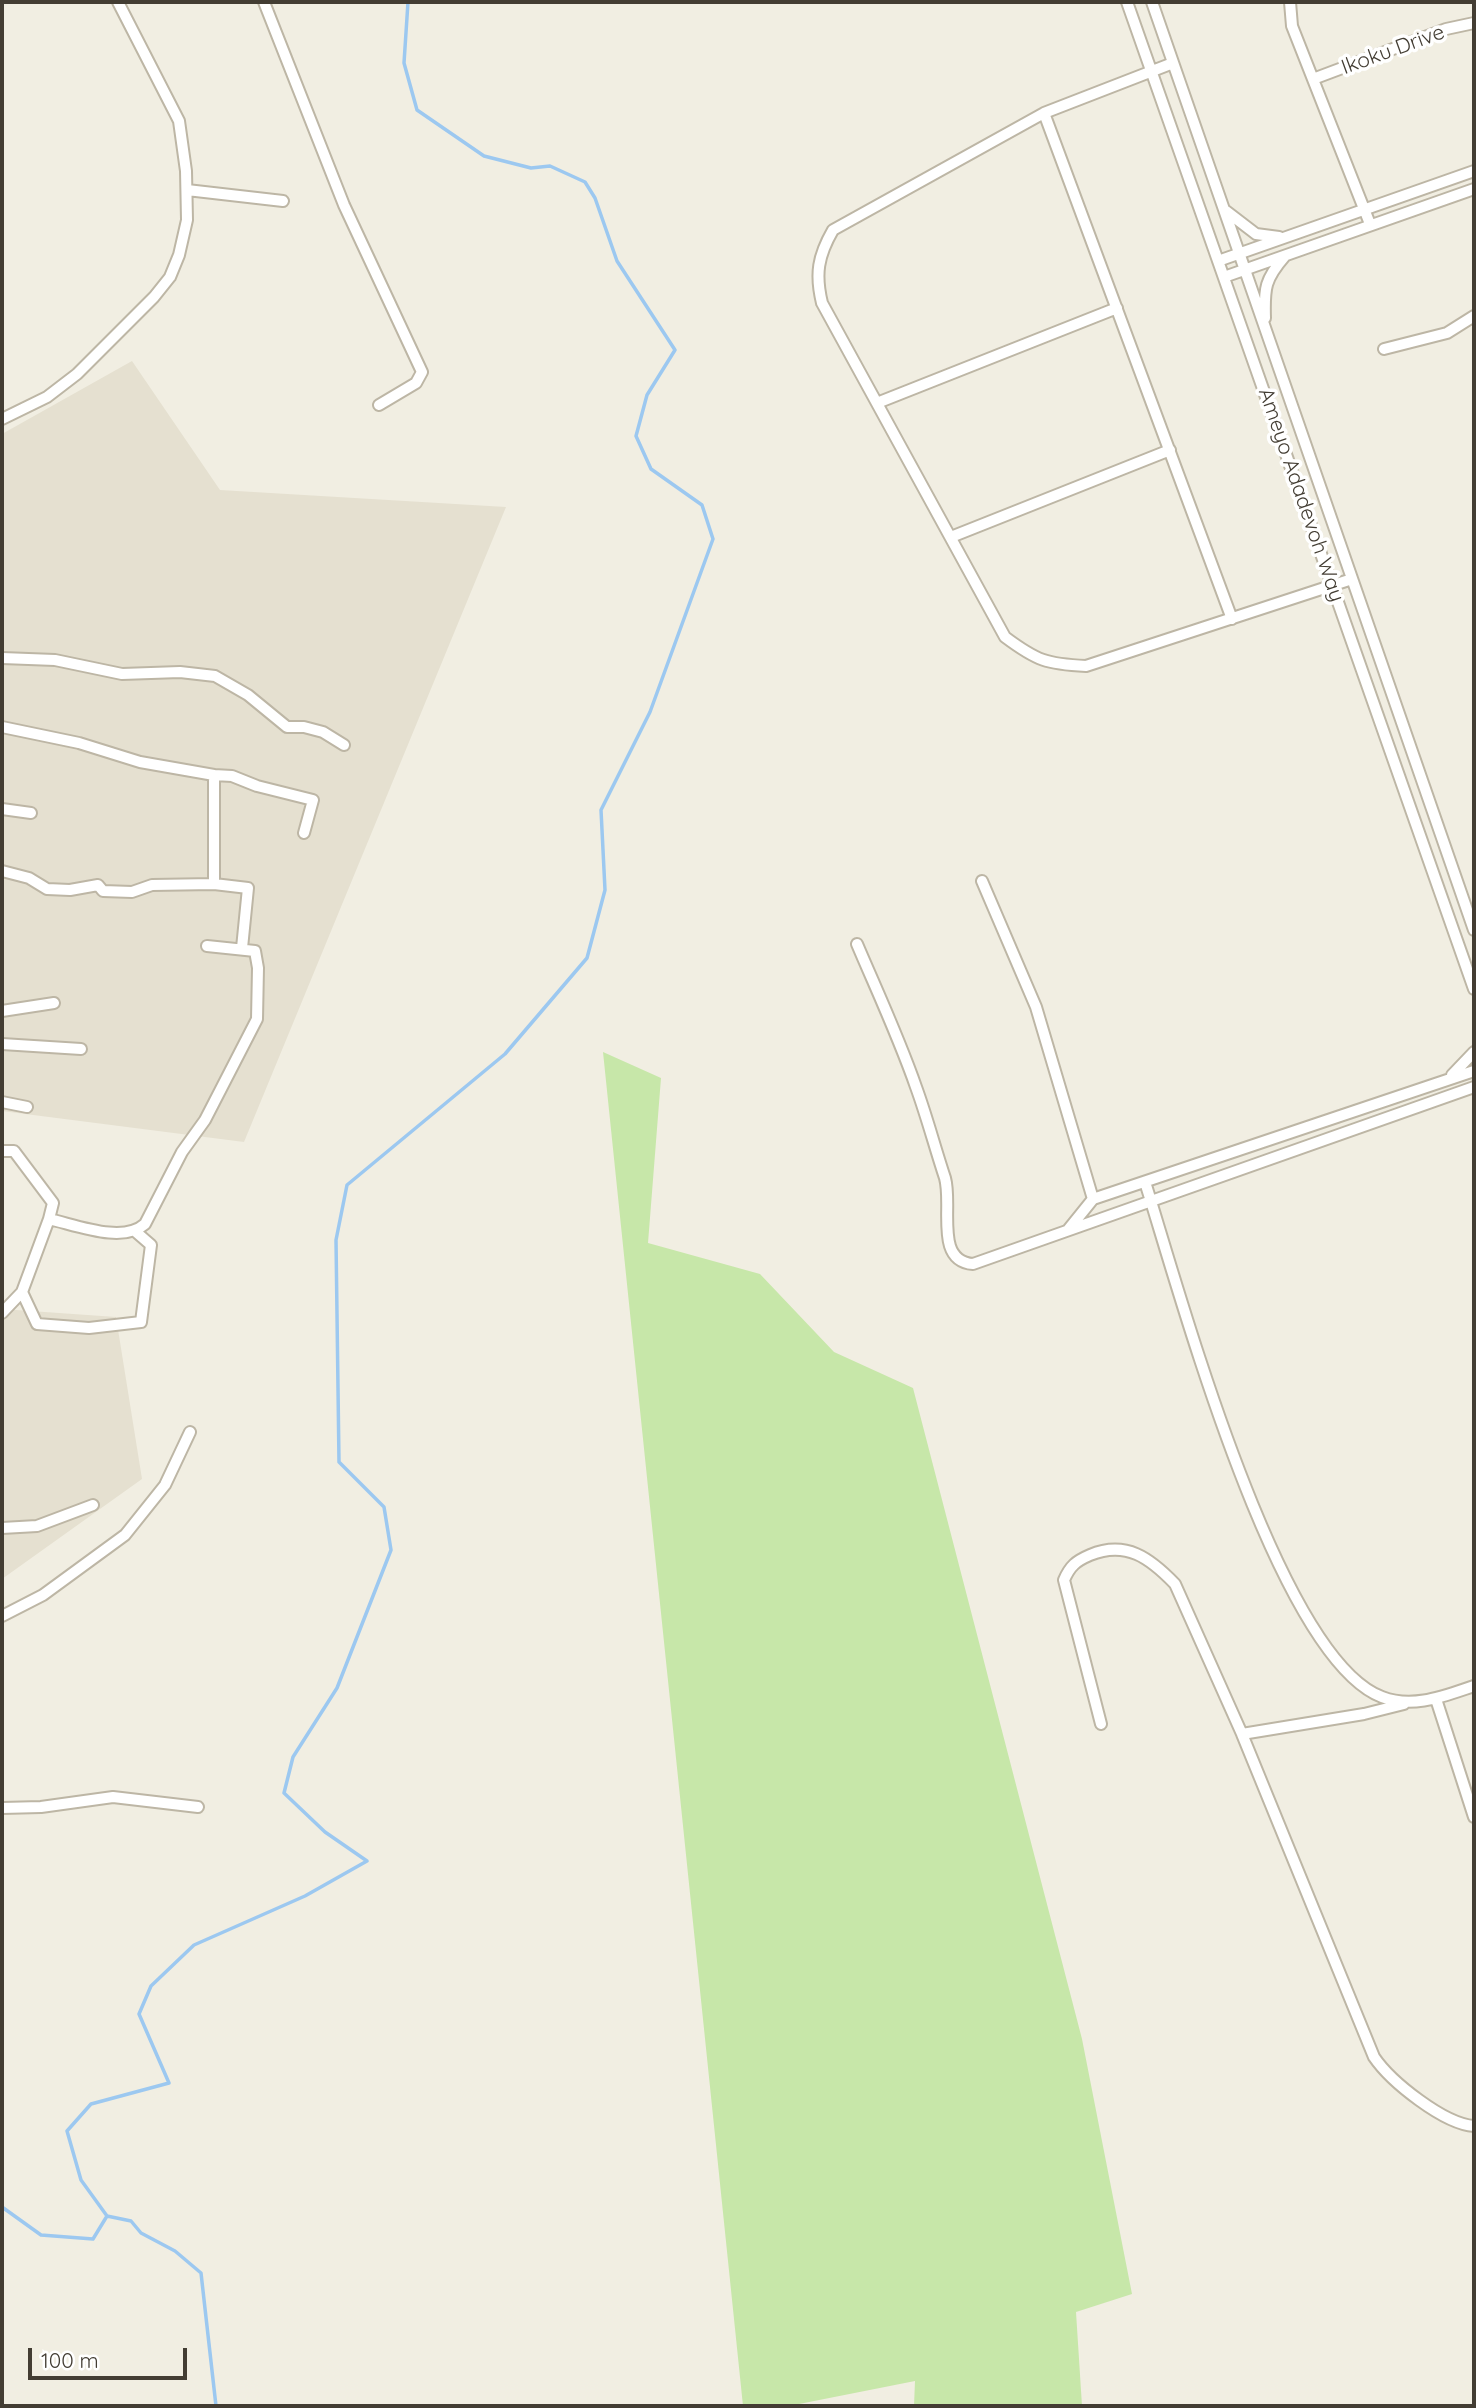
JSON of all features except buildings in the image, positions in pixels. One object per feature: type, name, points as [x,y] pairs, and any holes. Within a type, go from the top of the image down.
[{"type":"street","points":[[2,419],[47,397],[78,374],[170,277],[179,255],[187,220],[187,190],[179,121],[118,2]]},
{"type":"street","points":[[264,2],[344,205],[422,372],[416,383],[379,405]]},
{"type":"street","name":"Ameyo Adadevoh Way","points":[[1127,2],[1474,989]]},
{"type":"street","name":"Ameyo Adadevoh Way","points":[[1152,2],[1474,930]]},
{"type":"street","points":[[1290,2],[1292,26],[1370,224]]},
{"type":"street","name":"Ikoku Drive","points":[[1313,79],[1446,29],[1474,23]]},
{"type":"street","points":[[1173,63],[1044,113],[833,230],[820,253],[816,278],[822,303],[1005,636],[1033,658],[1058,665],[1086,666],[1352,579]]},
{"type":"street","points":[[1044,113],[1232,618]]},
{"type":"street","points":[[1218,261],[1474,171]]},
{"type":"street","points":[[1224,277],[1474,189]]},
{"type":"street","points":[[187,190],[283,201]]},
{"type":"street","points":[[1224,209],[1256,234],[1282,238]]},
{"type":"street","points":[[1265,327],[1264,288],[1271,272],[1286,255]]},
{"type":"street","points":[[877,402],[1117,308]]},
{"type":"street","points":[[1384,349],[1447,333],[1474,316]]},
{"type":"street","points":[[951,537],[1170,450]]},
{"type":"street","points":[[2,658],[55,660],[121,674],[180,672],[215,676],[247,695],[287,727],[304,727],[323,733],[344,745]]},
{"type":"street","points":[[2,727],[79,743],[141,762],[232,776],[257,786],[313,800],[304,833]]},
{"type":"street","points":[[214,884],[215,775]]},
{"type":"street","points":[[2,809],[31,813]]},
{"type":"street","points":[[2,871],[29,878],[47,889],[97,885],[103,891],[132,892],[152,885],[214,884],[248,888],[242,948]]},
{"type":"street","points":[[982,881],[1036,1007],[1093,1199]]},
{"type":"street","points":[[857,944],[916,1087],[949,1194],[947,1234],[955,1257],[963,1263],[973,1264],[1474,1087]]},
{"type":"street","points":[[49,1219],[123,1234],[136,1232],[145,1224],[182,1152],[205,1120],[257,1019],[258,968],[255,951],[207,946]]},
{"type":"street","points":[[2,1011],[54,1003]]},
{"type":"street","points":[[2,1044],[81,1049]]},
{"type":"street","points":[[1447,1080],[1474,1052]]},
{"type":"street","points":[[1066,1231],[1093,1199],[1474,1071]]},
{"type":"street","points":[[1453,1095],[1474,1096]]},
{"type":"street","points":[[2,1102],[27,1107]]},
{"type":"street","points":[[2,1152],[14,1151],[53,1203],[22,1292],[2,1313]]},
{"type":"street","points":[[1145,1182],[1227,1443],[1281,1567],[1332,1656],[1361,1685],[1382,1697],[1409,1702]]},
{"type":"street","points":[[22,1292],[37,1324],[89,1328],[141,1322],[151,1245],[136,1232]]},
{"type":"street","points":[[2,1616],[43,1595],[125,1535],[165,1485],[190,1433]]},
{"type":"street","points":[[2,1528],[37,1526],[93,1505]]},
{"type":"street","points":[[1101,1724],[1064,1580],[1076,1560],[1107,1548],[1130,1549],[1157,1566],[1175,1584],[1242,1734],[1374,2057],[1382,2069],[1449,2121],[1474,2126]]},
{"type":"street","points":[[1242,1734],[1364,1714],[1409,1702],[1436,1699],[1474,1686]]},
{"type":"street","points":[[1436,1699],[1474,1817]]},
{"type":"street","points":[[2,1808],[41,1807],[113,1797],[198,1807]]},
{"type":"shaded area","points":[[132,361],[220,490],[506,507],[244,1142],[2,1111],[2,434]]},
{"type":"shaded area","points":[[2,1309],[116,1317],[142,1479],[2,1579]]},
{"type":"green space","points":[[603,1052],[661,1078],[648,1243],[760,1274],[834,1352],[913,1388],[1082,2039],[1132,2294],[1076,2312],[1082,2406],[914,2406],[915,2381],[789,2406],[743,2406]]},
{"type":"waterway","points":[[2,2207],[41,2235],[93,2239],[107,2216],[81,2180],[67,2131],[91,2104],[169,2083],[139,2014],[151,1986],[194,1945],[305,1896],[367,1861],[325,1832],[284,1793],[293,1757],[337,1688],[391,1550],[384,1507],[339,1462],[336,1240],[347,1185],[505,1054],[587,958],[605,890],[601,810],[650,712],[713,539],[702,505],[651,469],[636,436],[647,395],[675,350],[617,261],[595,198],[585,182],[550,166],[531,168],[484,156],[417,110],[404,63],[408,2]]},
{"type":"waterway","points":[[107,2216],[131,2221],[141,2233],[175,2251],[201,2273],[216,2406]]}]
